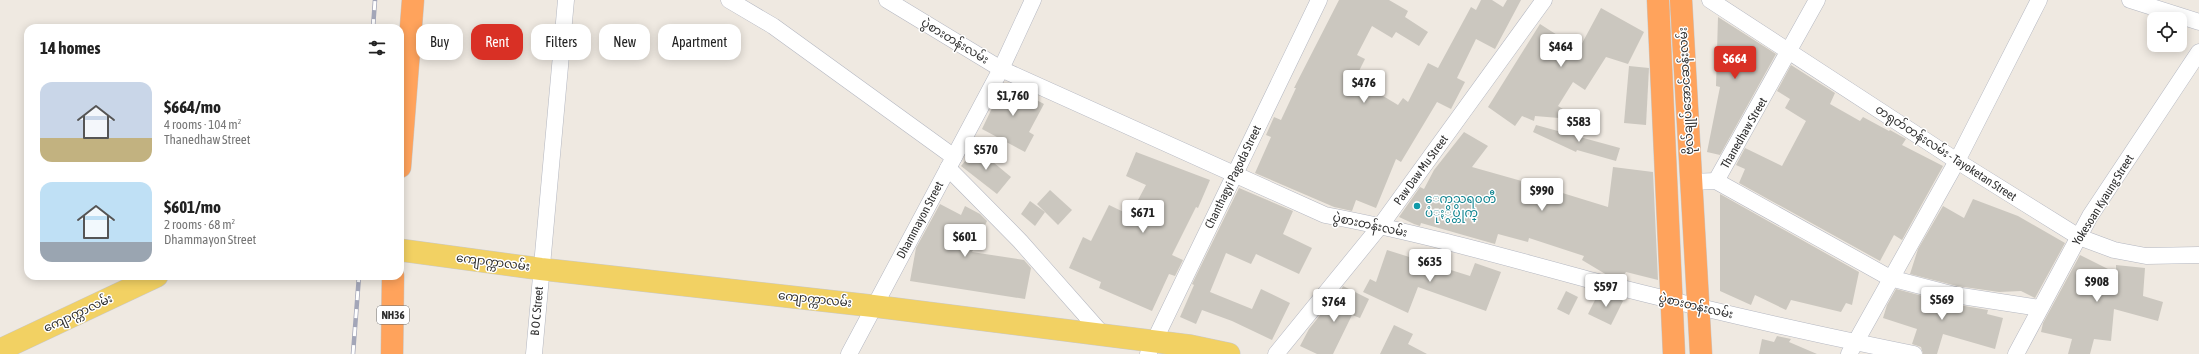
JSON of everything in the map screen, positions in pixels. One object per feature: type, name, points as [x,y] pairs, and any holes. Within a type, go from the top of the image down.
[{"type":"highway","points":[[404,116],[413,0]]},
{"type":"highway","name":"ဗိုလ်ချုပ်အောင်ဆန်းလမ်း","points":[[1658,0],[1674,354]]},
{"type":"highway","name":"ဗိုလ်ချုပ်အောင်ဆန်းလမ်း","points":[[1681,0],[1697,306],[1701,354]]},
{"type":"highway","name":"NH36","points":[[392,354],[393,280]]},
{"type":"main road","name":"ကျောက္ကာလမ်း","points":[[404,251],[541,269],[873,306],[1104,336],[1151,348],[1191,346],[1229,354]]},
{"type":"main road","name":"ကျောက္ကာလမ်း","points":[[0,350],[149,280]]},
{"type":"street","name":"B O C Street","points":[[534,354],[566,0]]},
{"type":"street","points":[[729,0],[773,26],[951,163],[1104,336]]},
{"type":"street","name":"ပွဲစားတန်းလမ်း","points":[[887,0],[1001,70],[1325,215],[1381,225],[1671,301],[1697,306],[1852,348],[1914,354]]},
{"type":"street","name":"Dhammayon Street","points":[[849,354],[873,306],[1001,70],[1033,0]]},
{"type":"street","name":"Chanthagyi Pagoda Street","points":[[1151,348],[1319,0]]},
{"type":"street","name":"Paw Daw Mu Street","points":[[1276,354],[1381,225],[1544,0]]},
{"type":"street","name":"တရုတ်တန်းလမ်း - Tayoketan Street","points":[[1710,0],[1957,161],[2078,237],[2114,250],[2146,256],[2199,255]]},
{"type":"street","name":"Thanedhaw Street","points":[[1716,181],[1790,52],[1817,0]]},
{"type":"street","points":[[1852,348],[1957,161],[2039,0]]},
{"type":"street","points":[[2130,0],[2199,22]]},
{"type":"street","name":"Yokesoan Kyaung Street","points":[[2016,354],[2078,237],[2199,52]]},
{"type":"street","points":[[1690,182],[1716,181],[1890,278],[1955,295],[2040,308]]},
{"type":"building","points":[[1339,0],[1389,0],[1408,11],[1405,17],[1428,32],[1419,46],[1396,32],[1392,38],[1372,26],[1357,55],[1365,59],[1355,79],[1398,105],[1403,98],[1408,102],[1428,63],[1438,68],[1471,7],[1476,10],[1481,0],[1492,0],[1503,7],[1507,0],[1521,0],[1495,49],[1476,39],[1457,78],[1465,82],[1451,109],[1437,102],[1401,162],[1396,159],[1376,208],[1356,200],[1352,211],[1334,207],[1255,173],[1271,137],[1266,135],[1274,117],[1281,120],[1296,88],[1294,88]]},
{"type":"building","points":[[1601,8],[1644,32],[1628,64],[1606,57],[1585,90],[1573,82],[1558,106],[1563,109],[1559,118],[1535,116],[1534,121],[1522,116],[1515,126],[1488,107],[1540,24],[1579,49]]},
{"type":"building","points":[[1718,17],[1776,54],[1720,155],[1707,152],[1720,87],[1716,86]]},
{"type":"building","points":[[1791,65],[1835,93],[1830,104],[1860,121],[1863,117],[1889,131],[1890,130],[1906,139],[1902,145],[1943,166],[1902,240],[1894,235],[1880,261],[1739,183],[1745,169],[1736,165],[1745,148],[1782,166],[1806,121],[1785,108],[1790,99],[1777,91]]},
{"type":"building","points":[[1629,66],[1649,68],[1646,125],[1624,123]]},
{"type":"building","points":[[1004,83],[1044,104],[1029,132],[1034,135],[1025,152],[982,129]]},
{"type":"building","points":[[1536,125],[1620,148],[1616,161],[1577,150],[1576,152],[1533,132]]},
{"type":"building","points":[[1464,132],[1488,146],[1472,167],[1608,207],[1613,167],[1653,172],[1658,280],[1626,272],[1622,278],[1607,275],[1582,260],[1584,256],[1529,238],[1528,242],[1498,234],[1495,244],[1421,223],[1420,226],[1399,217],[1420,187],[1424,189],[1434,170]]},
{"type":"building","points":[[976,148],[1011,177],[997,194],[961,166]]},
{"type":"building","points":[[1136,152],[1210,180],[1198,208],[1196,207],[1172,255],[1183,260],[1175,276],[1169,274],[1152,311],[1099,288],[1101,282],[1069,268],[1083,237],[1091,241],[1109,205],[1130,215],[1146,185],[1126,176]]},
{"type":"building","points":[[1239,188],[1293,211],[1283,234],[1312,248],[1299,274],[1256,254],[1251,264],[1226,253],[1210,292],[1252,309],[1261,289],[1290,303],[1272,340],[1232,321],[1202,310],[1196,324],[1180,317],[1194,285],[1192,284]]},
{"type":"building","points":[[1050,190],[1072,210],[1058,225],[1037,204]]},
{"type":"building","points":[[1720,194],[1859,272],[1852,305],[1846,303],[1841,312],[1791,300],[1786,310],[1755,295],[1751,305],[1720,291]]},
{"type":"building","points":[[1973,199],[2018,216],[2065,243],[2035,298],[2021,291],[1999,292],[1957,286],[1910,274],[1918,249],[1943,206],[1964,218]]},
{"type":"building","points":[[1030,201],[1045,212],[1035,226],[1021,214]]},
{"type":"building","points":[[940,204],[961,215],[965,206],[980,214],[987,221],[972,252],[1024,260],[1031,268],[1025,299],[910,281],[916,248]]},
{"type":"building","points":[[1387,250],[1470,276],[1475,263],[1501,272],[1486,311],[1418,287],[1408,313],[1363,292],[1370,279],[1376,282]]},
{"type":"building","points":[[2080,255],[2116,273],[2116,265],[2145,268],[2143,296],[2163,302],[2158,321],[2114,309],[2111,341],[2094,339],[2090,354],[2068,354],[2072,339],[2041,332],[2043,323]]},
{"type":"building","points":[[1343,286],[1369,299],[1360,318],[1352,315],[1333,354],[1317,354],[1300,346],[1309,329],[1325,309],[1331,311]]},
{"type":"building","points":[[1896,289],[1953,304],[1988,310],[1987,314],[2003,318],[1995,349],[1943,334],[1937,354],[1923,354],[1921,347],[1912,344],[1917,329],[1883,318],[1887,305]]},
{"type":"building","points":[[1566,291],[1578,297],[1569,315],[1557,309]]},
{"type":"building","points":[[1599,292],[1611,295],[1623,301],[1611,325],[1588,314]]},
{"type":"building","points":[[1394,325],[1413,334],[1408,344],[1427,354],[1380,354]]},
{"type":"building","points":[[1777,336],[1791,339],[1789,342],[1817,354],[1759,354],[1762,339],[1774,342]]},
{"type":"railway","points":[[373,24],[375,0]]},
{"type":"railway","points":[[353,354],[359,280]]},
{"type":"place","name":"ေကသရ၀တီ ပံုႏွိပ္တိုက္","points":[[1417,206]]}]
